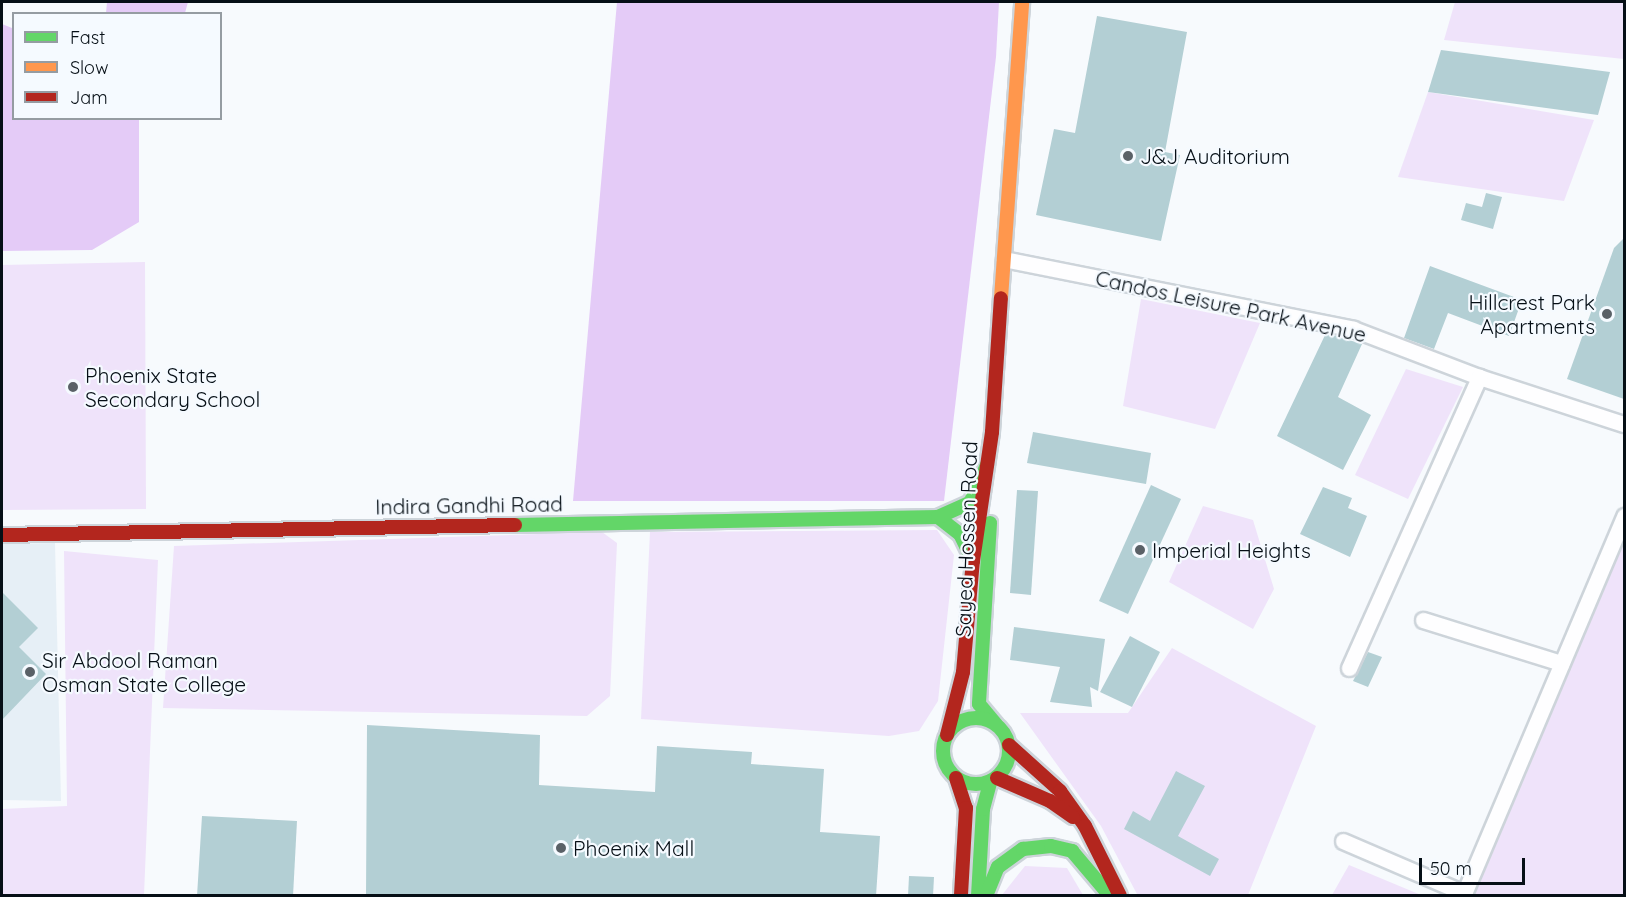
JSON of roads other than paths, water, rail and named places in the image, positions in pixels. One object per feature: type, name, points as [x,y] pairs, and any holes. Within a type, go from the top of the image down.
[{"type":"main road","points":[[992,432],[1022,2]]},
{"type":"main road","name":"Sayed Hossen Road","points":[[947,735],[963,672],[973,561],[992,432]]},
{"type":"main road","name":"Sayed Hossen Road","points":[[992,432],[989,564],[979,704],[996,724]]},
{"type":"main road","name":"Indira Gandhi Road","points":[[2,535],[938,517],[970,503],[987,465]]},
{"type":"main road","points":[[938,517],[960,534],[973,561]]},
{"type":"main road","points":[[961,896],[966,808],[956,778],[944,760],[947,735],[964,720],[986,719],[996,724],[1009,745],[1060,791],[1086,826],[1120,896]]},
{"type":"main road","points":[[978,896],[983,809],[993,780],[1007,763],[1009,745]]},
{"type":"main road","points":[[956,778],[972,784],[993,780],[1050,801],[1086,826]]},
{"type":"main road","points":[[986,896],[998,867],[1023,849],[1051,846],[1072,851],[1110,896]]},
{"type":"street","name":"Candos Leisure Park Avenue","points":[[1004,259],[1353,329],[1479,377],[1624,424]]},
{"type":"street","points":[[1349,668],[1479,377]]},
{"type":"street","points":[[1343,841],[1463,894],[1624,516]]},
{"type":"street","points":[[1423,620],[1561,663]]},
{"type":"place","name":"J&J Auditorium","points":[[1128,156]]},
{"type":"place","name":"Hillcrest Park Apartments","points":[[1607,314]]},
{"type":"place","name":"Phoenix State Secondary School","points":[[73,387]]},
{"type":"place","name":"Imperial Heights","points":[[1140,550]]},
{"type":"place","name":"Sir Abdool Raman Osman State College","points":[[30,672]]},
{"type":"place","name":"Phoenix Mall","points":[[561,848]]}]
